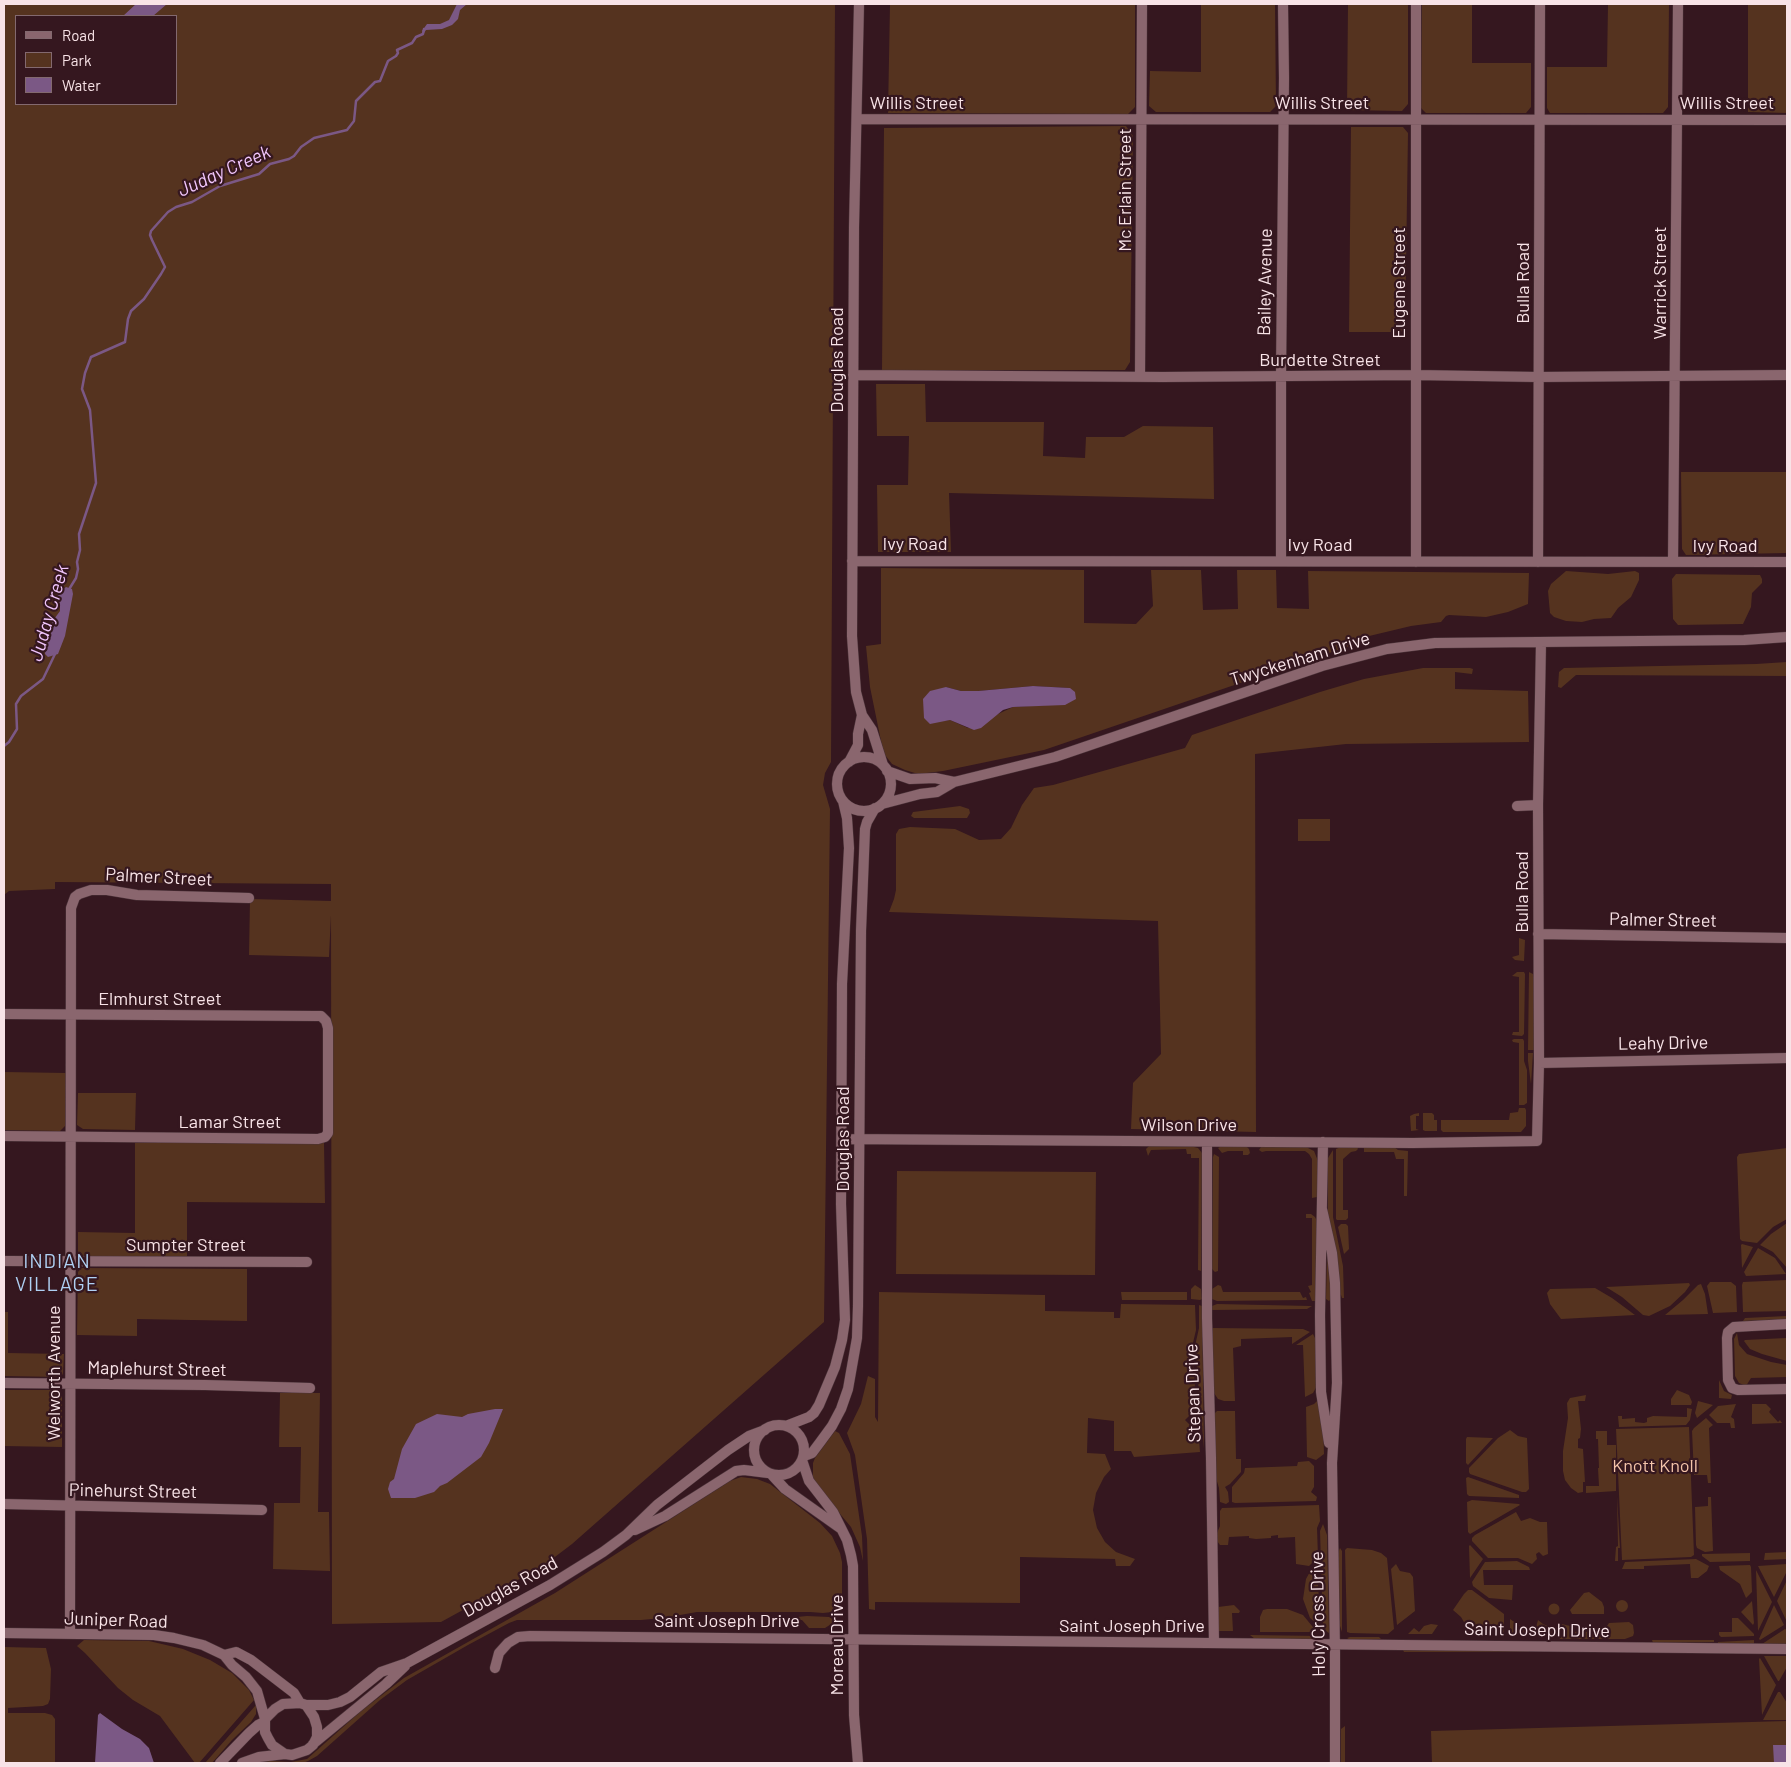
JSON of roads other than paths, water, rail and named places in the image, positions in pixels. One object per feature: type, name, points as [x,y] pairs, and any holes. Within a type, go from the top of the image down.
[{"type":"street","name":"Douglas Road","points":[[860,4],[853,375],[853,665],[856,692],[862,715],[872,730],[885,768]]},
{"type":"street","name":"Mc Erlain Street","points":[[1140,376],[1142,4]]},
{"type":"street","name":"Bailey Avenue","points":[[1281,561],[1280,376],[1283,4]]},
{"type":"street","name":"Eugene Street","points":[[1416,4],[1416,562]]},
{"type":"street","name":"Bulla Road","points":[[1538,562],[1540,4]]},
{"type":"street","name":"Warrick Street","points":[[1673,562],[1678,4]]},
{"type":"street","name":"Willis Street","points":[[857,119],[1787,120]]},
{"type":"street","name":"Burdette Street","points":[[853,375],[1787,376]]},
{"type":"street","name":"Ivy Road","points":[[852,561],[1787,562]]},
{"type":"street","name":"Twyckenham Drive","points":[[879,806],[920,794],[937,792],[954,782],[1056,757],[1322,666],[1387,649],[1435,642],[1744,640],[1787,637]]},
{"type":"street","name":"Bulla Road","points":[[1537,1141],[1539,1063],[1538,805],[1541,642]]},
{"type":"street","name":"Douglas Road","points":[[848,762],[858,745],[862,715]]},
{"type":"street","points":[[862,757],[877,761],[885,768],[890,780],[890,788],[887,797],[879,806],[867,811],[858,810],[843,802],[838,794],[838,776],[848,762],[862,757]]},
{"type":"street","name":"Twyckenham Drive","points":[[885,768],[910,779],[935,778],[954,782]]},
{"type":"street","name":"Douglas Road","points":[[786,1426],[809,1417],[819,1405],[835,1368],[845,1320],[841,1204],[842,984],[849,848],[847,818],[843,802]]},
{"type":"street","points":[[1517,806],[1538,805]]},
{"type":"street","name":"Douglas Road","points":[[803,1458],[812,1452],[832,1426],[841,1409],[848,1389],[857,1338],[861,931],[864,829],[879,806]]},
{"type":"street","name":"Palmer Street","points":[[73,902],[79,894],[91,890],[107,890],[136,895],[249,898]]},
{"type":"street","name":"Welworth Avenue","points":[[70,1634],[71,908],[73,902]]},
{"type":"street","name":"Palmer Street","points":[[1538,934],[1787,938]]},
{"type":"street","name":"Elmhurst Street","points":[[4,1014],[315,1016]]},
{"type":"street","name":"Lamar Street","points":[[4,1136],[325,1137],[328,1133],[328,1028],[326,1021],[321,1016],[315,1016]]},
{"type":"street","name":"Leahy Drive","points":[[1539,1063],[1787,1058]]},
{"type":"street","name":"Wilson Drive","points":[[842,1138],[1422,1143],[1537,1141]]},
{"type":"street","name":"Stepan Drive","points":[[1207,1142],[1207,1318],[1214,1643]]},
{"type":"street","name":"Holy Cross Drive","points":[[1323,1142],[1320,1315],[1321,1392],[1332,1463]]},
{"type":"street","name":"Holy Cross Drive","points":[[1322,1209],[1332,1254],[1335,1283],[1337,1383],[1332,1463],[1335,1763]]},
{"type":"street","name":"Sumpter Street","points":[[4,1261],[308,1262]]},
{"type":"street","points":[[1787,1324],[1734,1327],[1728,1332],[1727,1338],[1728,1380],[1732,1388],[1738,1390],[1787,1389]]},
{"type":"street","name":"Maplehurst Street","points":[[4,1383],[310,1388]]},
{"type":"street","points":[[770,1474],[780,1476],[793,1471],[803,1458],[802,1441],[798,1434],[786,1426],[771,1426],[758,1436],[754,1452],[756,1461],[761,1468],[785,1489],[841,1529]]},
{"type":"street","name":"Douglas Road","points":[[626,1536],[657,1505],[728,1450],[749,1436],[765,1430]]},
{"type":"street","name":"Moreau Drive","points":[[803,1458],[809,1481],[832,1512],[847,1540],[853,1566],[854,1715],[858,1763]]},
{"type":"street","name":"Douglas Road","points":[[303,1704],[328,1705],[350,1697],[381,1672],[408,1663],[550,1585],[626,1536],[665,1516],[736,1471],[744,1470],[770,1474]]},
{"type":"street","name":"Pinehurst Street","points":[[4,1504],[262,1510]]},
{"type":"street","name":"Juniper Road","points":[[4,1633],[154,1635],[203,1645],[224,1655],[232,1665],[246,1676],[257,1691],[265,1720]]},
{"type":"street","name":"Saint Joseph Drive","points":[[495,1668],[499,1652],[508,1643],[518,1638],[530,1636],[1787,1649]]},
{"type":"street","name":"Juniper Road","points":[[224,1655],[236,1652],[250,1660],[294,1693],[303,1704]]},
{"type":"street","name":"Douglas Road","points":[[313,1745],[386,1684],[408,1663]]},
{"type":"street","points":[[220,1763],[248,1733],[283,1704],[303,1704],[314,1717],[317,1737],[313,1745],[300,1754],[259,1756],[242,1763]]},
{"type":"street","points":[[265,1720],[266,1732],[272,1745],[285,1754]]},
{"type":"water","points":[[136,4],[167,4],[154,15],[124,15]]},
{"type":"water","points":[[457,4],[467,4],[460,10],[458,19],[452,25],[442,29],[426,30],[424,33],[422,31],[427,24],[440,24],[449,20]]},
{"type":"water","points":[[66,587],[72,589],[73,594],[65,636],[58,654],[48,657],[45,654],[46,645],[52,630],[52,622],[60,611],[60,604],[57,599],[58,593]]},
{"type":"water","points":[[1033,686],[1070,688],[1075,692],[1076,699],[1065,705],[1013,707],[1003,710],[981,728],[974,730],[950,720],[930,724],[924,718],[923,699],[930,691],[946,687],[961,691],[978,691]]},
{"type":"water","points":[[503,1409],[481,1457],[434,1492],[415,1498],[391,1498],[388,1489],[390,1482],[394,1479],[402,1449],[416,1424],[437,1414],[462,1417],[468,1414]]},
{"type":"water","points":[[100,1713],[140,1739],[149,1748],[154,1763],[95,1763],[98,1715]]},
{"type":"water","points":[[1773,1745],[1787,1745],[1787,1763],[1774,1763]]},
{"type":"waterway","name":"Juday Creek","points":[[68,591],[76,578],[80,550],[79,534],[96,483],[90,410],[82,389],[85,373],[91,357],[125,342],[131,311],[144,299],[165,267],[150,235],[151,231],[168,212],[176,207],[192,202],[220,186],[259,174],[270,164],[294,156],[301,147],[314,138],[347,130],[354,121],[356,101],[375,82],[380,81],[388,61],[396,56],[397,50],[412,43],[416,37],[423,34],[424,29]]},
{"type":"waterway","name":"Juday Creek","points":[[4,746],[9,742],[17,729],[16,704],[21,696],[43,679],[55,654]]},
{"type":"district","name":"INDIAN VILLAGE","points":[[57,1272]]},
{"type":"park label","name":"Knott Knoll","points":[[1655,1466]]}]
